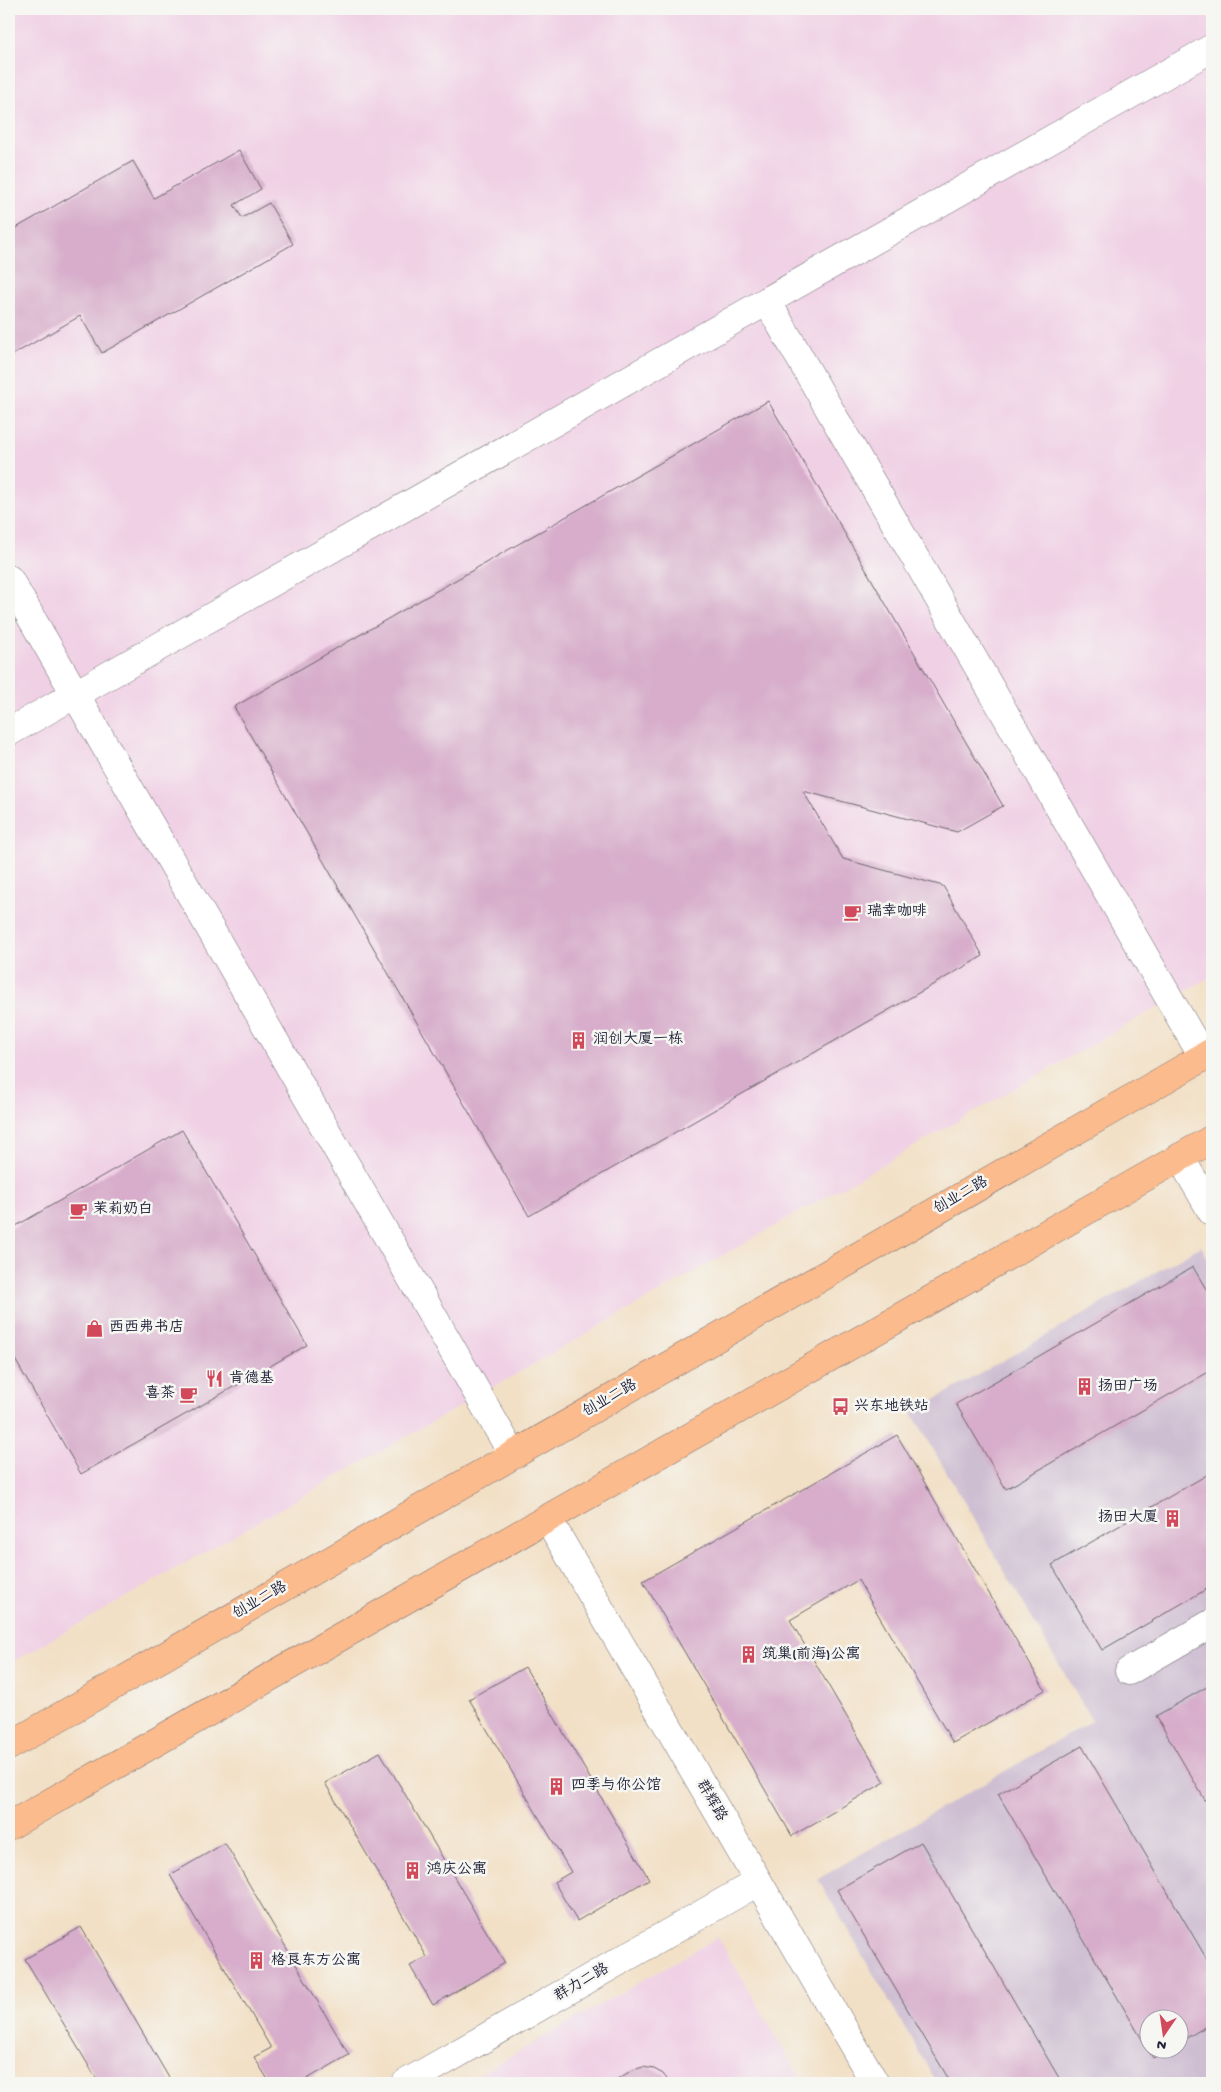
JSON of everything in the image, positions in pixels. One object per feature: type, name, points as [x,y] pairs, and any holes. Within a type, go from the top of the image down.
[{"type":"main road","name":"创业二路","points":[[9,1746],[1208,1054]]},
{"type":"main road","points":[[9,1826],[1212,1139]]},
{"type":"street","points":[[9,732],[1212,48]]},
{"type":"street","points":[[767,301],[1208,1054]]},
{"type":"street","points":[[9,579],[513,1455]]},
{"type":"street","points":[[1180,1157],[1212,1212]]},
{"type":"street","name":"群辉路","points":[[548,1518],[875,2083]]},
{"type":"street","points":[[1129,1671],[1212,1623]]},
{"type":"street","name":"群力二路","points":[[406,2083],[758,1882]]},
{"type":"shaded area","points":[[9,9],[1127,9],[1139,15],[1150,9],[1212,9],[1212,976],[9,1664]]},
{"type":"shaded area","points":[[1201,1246],[1212,1265],[1212,2083],[937,2083],[818,1879],[1092,1721],[912,1413]]},
{"type":"shaded area","points":[[718,1937],[803,2083],[464,2083]]},
{"type":"building","points":[[239,150],[261,189],[234,205],[242,218],[269,203],[293,244],[102,353],[80,316],[9,357],[9,232],[133,161],[154,198]]},
{"type":"building","points":[[768,401],[1003,806],[957,832],[803,791],[843,859],[943,886],[983,956],[529,1216],[234,707]]},
{"type":"building","points":[[182,1130],[307,1345],[81,1474],[9,1349],[9,1230]]},
{"type":"building","name":"扬田广场","points":[[1193,1267],[1212,1299],[1212,1370],[1006,1489],[956,1404]]},
{"type":"building","name":"筑巢(前海)公寓","points":[[897,1435],[1045,1690],[953,1743],[858,1580],[790,1620],[885,1782],[792,1836],[643,1581]]},
{"type":"building","name":"扬田大厦","points":[[1212,1472],[1212,1586],[1102,1650],[1052,1565]]},
{"type":"building","name":"四季与你公馆","points":[[525,1667],[649,1879],[577,1921],[554,1882],[571,1872],[469,1699]]},
{"type":"building","points":[[1212,1684],[1212,1812],[1156,1716]]},
{"type":"building","points":[[1082,1746],[1212,1968],[1212,2023],[1188,2037],[1188,2010],[1138,2010],[1138,2032],[998,1794]]},
{"type":"building","name":"鸿庆公寓","points":[[380,1752],[505,1963],[433,2005],[410,1966],[427,1957],[325,1783]]},
{"type":"building","points":[[921,1842],[1062,2083],[951,2083],[837,1890]]},
{"type":"building","name":"格良东方公寓","points":[[225,1843],[349,2055],[300,2083],[270,2083],[254,2057],[271,2048],[170,1875]]},
{"type":"building","points":[[81,1927],[172,2083],[99,2083],[25,1959]]},
{"type":"building","points":[[643,2067],[654,2069],[663,2074],[670,2083],[610,2083],[633,2070]]},
{"type":"place","name":"瑞幸咖啡","points":[[853,912]]},
{"type":"place","name":"润创大厦一栋","points":[[579,1040]]},
{"type":"place","name":"茉莉奶白","points":[[79,1210]]},
{"type":"place","name":"西西弗书店","points":[[95,1328]]},
{"type":"place","name":"肯德基","points":[[215,1379]]},
{"type":"place","name":"扬田广场","points":[[1084,1387]]},
{"type":"place","name":"喜茶","points":[[189,1394]]},
{"type":"place","name":"兴东地铁站","points":[[840,1407]]},
{"type":"place","name":"扬田大厦","points":[[1172,1518]]},
{"type":"place","name":"筑巢(前海)公寓","points":[[748,1655]]},
{"type":"place","name":"四季与你公馆","points":[[557,1786]]},
{"type":"place","name":"鸿庆公寓","points":[[413,1870]]},
{"type":"place","name":"格良东方公寓","points":[[257,1961]]}]
